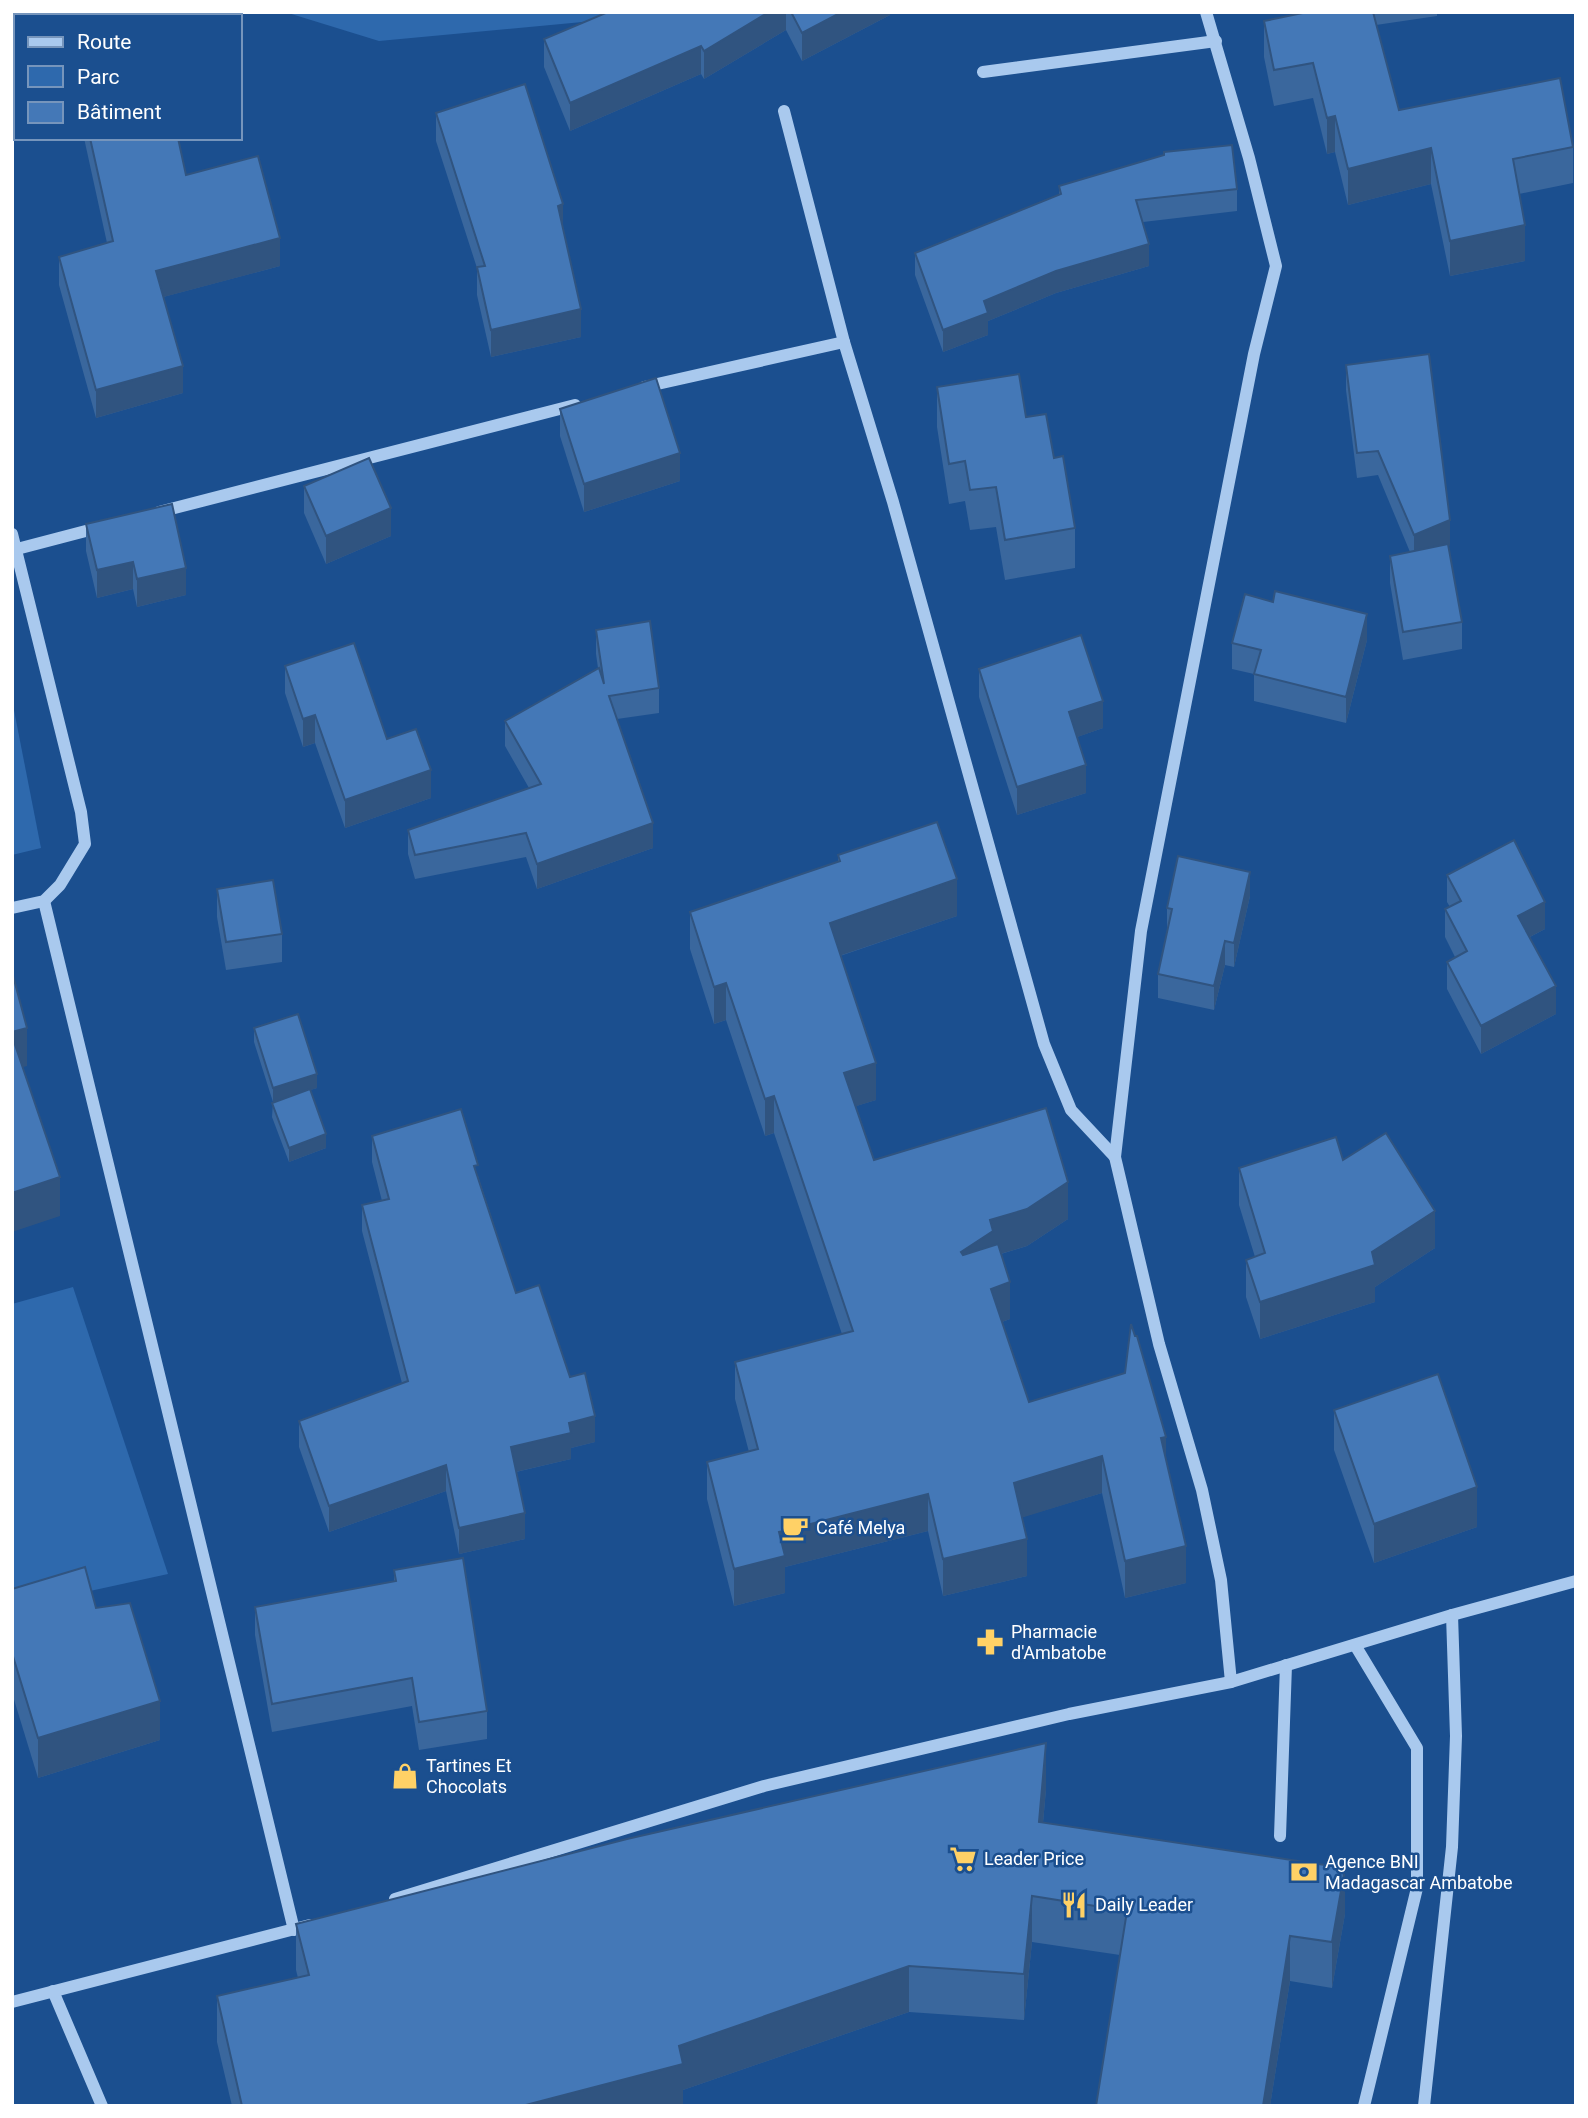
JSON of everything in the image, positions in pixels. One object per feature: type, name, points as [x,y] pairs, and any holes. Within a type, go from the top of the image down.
[{"type":"street","points":[[1206,12],[1263,208],[1276,265],[1254,354],[1141,931],[1115,1157],[1159,1344],[1202,1490],[1221,1580],[1230,1682]]},
{"type":"street","points":[[983,72],[1216,41]]},
{"type":"street","points":[[785,111],[844,342],[893,502],[1044,1044],[1071,1110],[1115,1157]]},
{"type":"street","points":[[625,392],[844,342]]},
{"type":"street","points":[[152,514],[585,403]]},
{"type":"street","points":[[17,549],[111,525]]},
{"type":"street","points":[[12,534],[81,812],[85,844],[60,885],[44,901],[12,908]]},
{"type":"street","points":[[44,901],[294,1930]]},
{"type":"street","points":[[385,1902],[764,1786],[1069,1714],[1230,1682],[1452,1615],[1576,1581]]},
{"type":"street","points":[[1424,2106],[1452,1847],[1456,1736],[1452,1615]]},
{"type":"street","points":[[1355,1645],[1417,1748],[1416,1888],[1364,2106]]},
{"type":"street","points":[[1280,1836],[1286,1665]]},
{"type":"street","points":[[12,2002],[320,1922]]},
{"type":"street","points":[[53,1991],[102,2106]]},
{"type":"green space","points":[[285,12],[631,12],[625,18],[379,41]]},
{"type":"green space","points":[[12,700],[41,848],[12,855]]},
{"type":"green space","points":[[73,1287],[168,1574],[12,1608],[12,1304]]},
{"type":"building","points":[[608,12],[769,12],[704,51],[701,46],[570,103],[544,39]]},
{"type":"building","points":[[791,12],[842,12],[802,33]]},
{"type":"building","points":[[1303,12],[1373,12],[1399,110],[1560,78],[1573,147],[1513,159],[1525,225],[1450,241],[1431,148],[1348,169],[1335,116],[1327,118],[1313,63],[1274,70],[1264,21]]},
{"type":"building","points":[[525,84],[563,204],[558,206],[581,309],[491,330],[477,267],[485,266],[436,113]]},
{"type":"building","points":[[90,140],[178,140],[186,175],[258,156],[280,238],[156,271],[183,366],[96,390],[59,257],[113,241]]},
{"type":"building","points":[[1232,145],[1237,189],[1136,200],[1149,244],[1056,271],[984,301],[988,313],[943,330],[915,253],[1061,194],[1059,186],[1164,155],[1164,152]]},
{"type":"building","points":[[1429,354],[1450,520],[1414,535],[1378,451],[1357,453],[1346,365]]},
{"type":"building","points":[[1019,374],[1026,417],[1046,414],[1054,458],[1063,456],[1075,528],[1005,540],[996,487],[970,490],[965,461],[949,464],[937,387]]},
{"type":"building","points":[[656,378],[680,453],[584,484],[560,409]]},
{"type":"building","points":[[369,458],[391,508],[326,536],[304,486]]},
{"type":"building","points":[[172,504],[186,568],[137,579],[133,562],[97,570],[86,524]]},
{"type":"building","points":[[1448,544],[1462,622],[1403,632],[1390,556]]},
{"type":"building","points":[[1275,591],[1367,614],[1346,697],[1254,674],[1261,650],[1232,643],[1245,594],[1273,602]]},
{"type":"building","points":[[650,621],[659,688],[609,696],[653,823],[537,864],[526,833],[415,855],[408,830],[541,784],[505,721],[599,668],[604,684],[596,630]]},
{"type":"building","points":[[1081,635],[1103,701],[1069,712],[1086,765],[1017,787],[979,669]]},
{"type":"building","points":[[354,643],[387,739],[416,729],[431,770],[345,800],[315,715],[303,719],[285,666]]},
{"type":"building","points":[[937,822],[957,879],[830,923],[876,1063],[844,1073],[874,1160],[1046,1108],[1068,1182],[1027,1209],[990,1220],[993,1231],[961,1252],[963,1255],[998,1244],[1010,1282],[991,1289],[1029,1402],[1125,1373],[1131,1324],[1137,1336],[1166,1437],[1161,1438],[1186,1546],[1125,1561],[1102,1456],[1014,1483],[1027,1539],[943,1559],[928,1494],[779,1532],[785,1556],[734,1569],[707,1462],[758,1449],[735,1362],[853,1331],[774,1096],[765,1099],[726,983],[714,987],[690,912],[840,861],[838,855]]},
{"type":"building","points":[[1514,840],[1545,902],[1518,916],[1556,986],[1481,1026],[1447,962],[1467,951],[1445,909],[1461,901],[1447,875]]},
{"type":"building","points":[[1178,856],[1250,872],[1234,943],[1225,941],[1214,986],[1158,974],[1172,909],[1167,908]]},
{"type":"building","points":[[273,880],[282,934],[226,942],[217,889]]},
{"type":"building","points":[[12,972],[27,1028],[12,1032]]},
{"type":"building","points":[[298,1014],[317,1074],[273,1088],[254,1028]]},
{"type":"building","points":[[12,1036],[60,1177],[12,1193]]},
{"type":"building","points":[[310,1089],[326,1134],[289,1148],[272,1103]]},
{"type":"building","points":[[461,1109],[478,1165],[474,1166],[516,1293],[539,1285],[570,1377],[585,1373],[595,1416],[569,1423],[571,1433],[511,1447],[525,1513],[459,1528],[446,1465],[329,1506],[299,1421],[408,1381],[362,1205],[389,1199],[372,1136]]},
{"type":"building","points":[[1386,1133],[1435,1211],[1372,1252],[1375,1265],[1260,1302],[1246,1260],[1265,1253],[1239,1168],[1336,1137],[1343,1160]]},
{"type":"building","points":[[1438,1374],[1477,1487],[1374,1524],[1334,1410]]},
{"type":"building","points":[[463,1558],[487,1711],[419,1722],[412,1678],[272,1704],[255,1607],[396,1581],[394,1570]]},
{"type":"building","points":[[85,1567],[96,1608],[130,1603],[160,1701],[38,1738],[12,1653],[12,1589]]},
{"type":"building","points":[[1046,1743],[1039,1822],[1345,1868],[1332,1942],[1290,1936],[1263,2106],[1096,2106],[1127,1911],[1032,1896],[1024,1974],[909,1966],[679,2046],[683,2064],[522,2106],[242,2106],[217,1996],[309,1975],[296,1924],[627,1839]]},
{"type":"place","name":"Café Melya","points":[[795,1528]]},
{"type":"place","name":"Pharmacie d'Ambatobe","points":[[990,1642]]},
{"type":"place","name":"Tartines Et Chocolats","points":[[405,1776]]},
{"type":"place","name":"Leader Price","points":[[963,1859]]},
{"type":"place","name":"Agence BNI Madagascar Ambatobe","points":[[1304,1872]]},
{"type":"place","name":"Daily Leader","points":[[1074,1905]]}]
